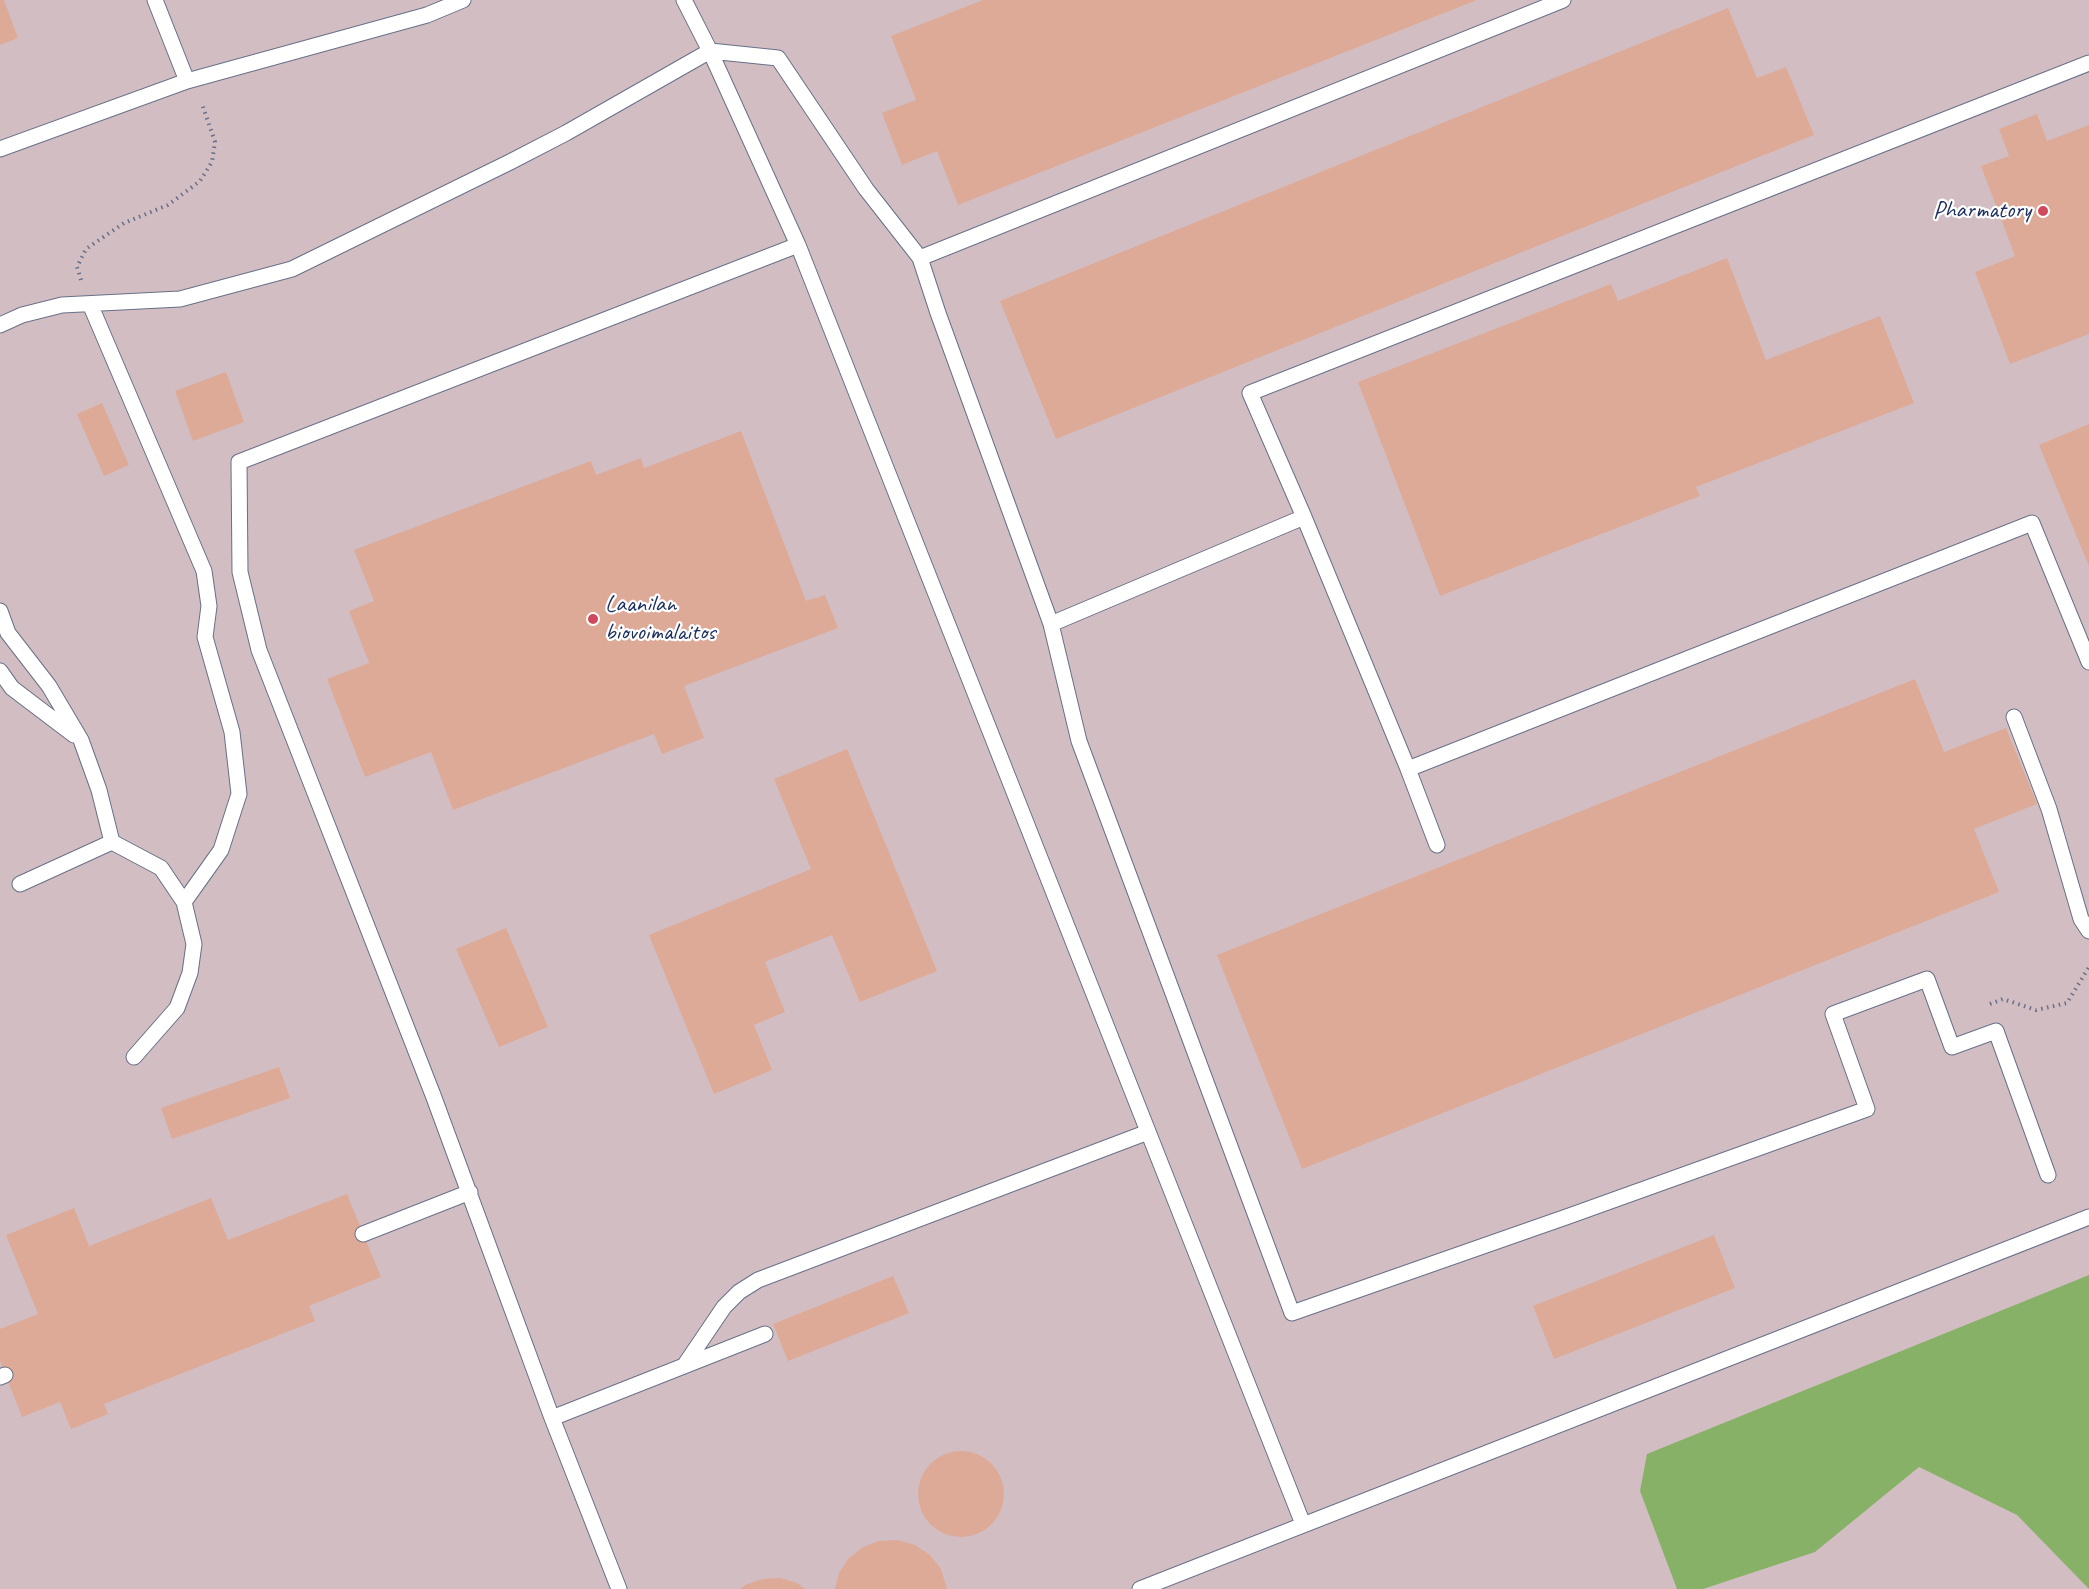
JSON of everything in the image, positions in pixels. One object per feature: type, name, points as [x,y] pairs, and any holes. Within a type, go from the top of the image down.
[{"type":"lane","points":[[154,0],[187,81]]},
{"type":"lane","points":[[0,149],[187,81],[427,15],[463,0]]},
{"type":"lane","points":[[684,0],[710,51],[798,245],[1303,1524]]},
{"type":"lane","points":[[920,258],[1563,0]]},
{"type":"lane","points":[[0,325],[22,315],[62,305],[180,299],[292,269],[548,142],[710,51],[778,58],[866,189],[920,258],[1051,624],[1079,741],[1292,1313],[1867,1109],[1833,1014],[1927,979],[1952,1047],[1996,1031],[2048,1175]]},
{"type":"lane","points":[[1437,845],[1304,517],[1250,393],[2089,63]]},
{"type":"lane","points":[[619,1589],[552,1418],[470,1192],[259,650],[240,572],[239,462],[798,245]]},
{"type":"lane","points":[[90,304],[204,571],[209,606],[205,637],[232,732],[239,794],[221,850],[184,902]]},
{"type":"lane","points":[[1051,624],[1304,517]]},
{"type":"lane","points":[[1408,770],[2032,523],[2089,662]]},
{"type":"lane","points":[[0,611],[8,633],[49,686],[81,740],[99,790],[112,842],[160,868],[184,902],[194,944],[190,973],[177,1008],[134,1057]]},
{"type":"lane","points":[[0,670],[12,688],[81,740]]},
{"type":"lane","points":[[2014,717],[2049,809],[2081,919],[2089,931]]},
{"type":"lane","points":[[20,884],[112,842]]},
{"type":"lane","points":[[684,1366],[724,1307],[739,1292],[758,1280],[1148,1132]]},
{"type":"lane","points":[[363,1234],[470,1192]]},
{"type":"lane","points":[[1140,1589],[2089,1217]]},
{"type":"lane","points":[[552,1418],[765,1334]]},
{"type":"path","points":[[90,304],[77,267],[86,249],[124,223],[168,205],[200,181],[212,162],[215,142],[205,108],[187,81]]},
{"type":"path","points":[[1983,1006],[2003,999],[2036,1010],[2067,1003],[2089,967]]},
{"type":"shaded area","points":[[0,0],[2089,0],[2089,1589],[0,1589]]},
{"type":"green space","points":[[2089,1275],[2089,1589],[2017,1515],[1919,1467],[1815,1552],[1703,1589],[1677,1589],[1640,1491],[1647,1454]]},
{"type":"building","points":[[0,0],[4,0],[18,38],[0,45]]},
{"type":"building","points":[[983,0],[1477,0],[958,205],[937,151],[902,165],[882,113],[916,100],[891,36]]},
{"type":"building","points":[[1728,8],[1757,78],[1786,67],[1814,135],[1056,439],[1000,301]]},
{"type":"building","name":"Pharmatory","points":[[2037,114],[2047,141],[2089,125],[2089,334],[2010,364],[1975,272],[2015,256],[1981,166],[2009,156],[1999,129]]},
{"type":"building","points":[[1727,258],[1766,360],[1880,316],[1914,403],[1696,487],[1700,496],[1440,596],[1358,382],[1611,284],[1618,301]]},
{"type":"building","points":[[226,372],[244,422],[193,441],[175,391]]},
{"type":"building","points":[[102,403],[129,465],[104,476],[77,414]]},
{"type":"building","points":[[2089,424],[2089,566],[2039,445]]},
{"type":"building","name":"Laanilan biovoimalaitos","points":[[741,431],[806,601],[825,595],[838,628],[684,686],[704,738],[662,754],[654,734],[453,810],[431,752],[365,777],[327,679],[369,663],[349,611],[374,601],[354,550],[591,461],[596,475],[641,458],[644,468]]},
{"type":"building","points":[[1915,679],[1944,752],[2006,728],[2037,804],[1974,829],[1999,892],[1302,1169],[1217,955]]},
{"type":"building","points":[[847,749],[937,971],[860,1002],[832,935],[765,962],[785,1012],[754,1025],[772,1070],[714,1094],[649,935],[811,869],[774,779]]},
{"type":"building","points":[[506,928],[548,1027],[499,1047],[456,949]]},
{"type":"building","points":[[279,1067],[290,1098],[172,1139],[161,1108]]},
{"type":"building","points":[[347,1194],[381,1277],[309,1306],[315,1321],[104,1404],[108,1414],[71,1429],[60,1402],[22,1417],[0,1361],[0,1329],[38,1314],[6,1235],[74,1208],[89,1246],[211,1198],[228,1240]]},
{"type":"building","points":[[1714,1235],[1735,1288],[1554,1359],[1533,1306]]},
{"type":"building","points":[[893,1276],[909,1313],[788,1361],[773,1324]]},
{"type":"building","points":[[961,1451],[977,1455],[991,1464],[1000,1478],[1004,1494],[1000,1510],[991,1524],[977,1533],[961,1537],[945,1533],[931,1524],[922,1510],[918,1494],[922,1478],[931,1464],[945,1455]]},
{"type":"building","points":[[898,1540],[915,1545],[930,1555],[941,1569],[947,1589],[835,1589],[839,1573],[848,1559],[863,1547],[879,1541]]},
{"type":"building","points":[[780,1578],[797,1583],[805,1589],[740,1589],[762,1579]]},
{"type":"place","name":"Pharmatory","points":[[2043,211]]},
{"type":"place","name":"Laanilan biovoimalaitos","points":[[593,619]]}]
